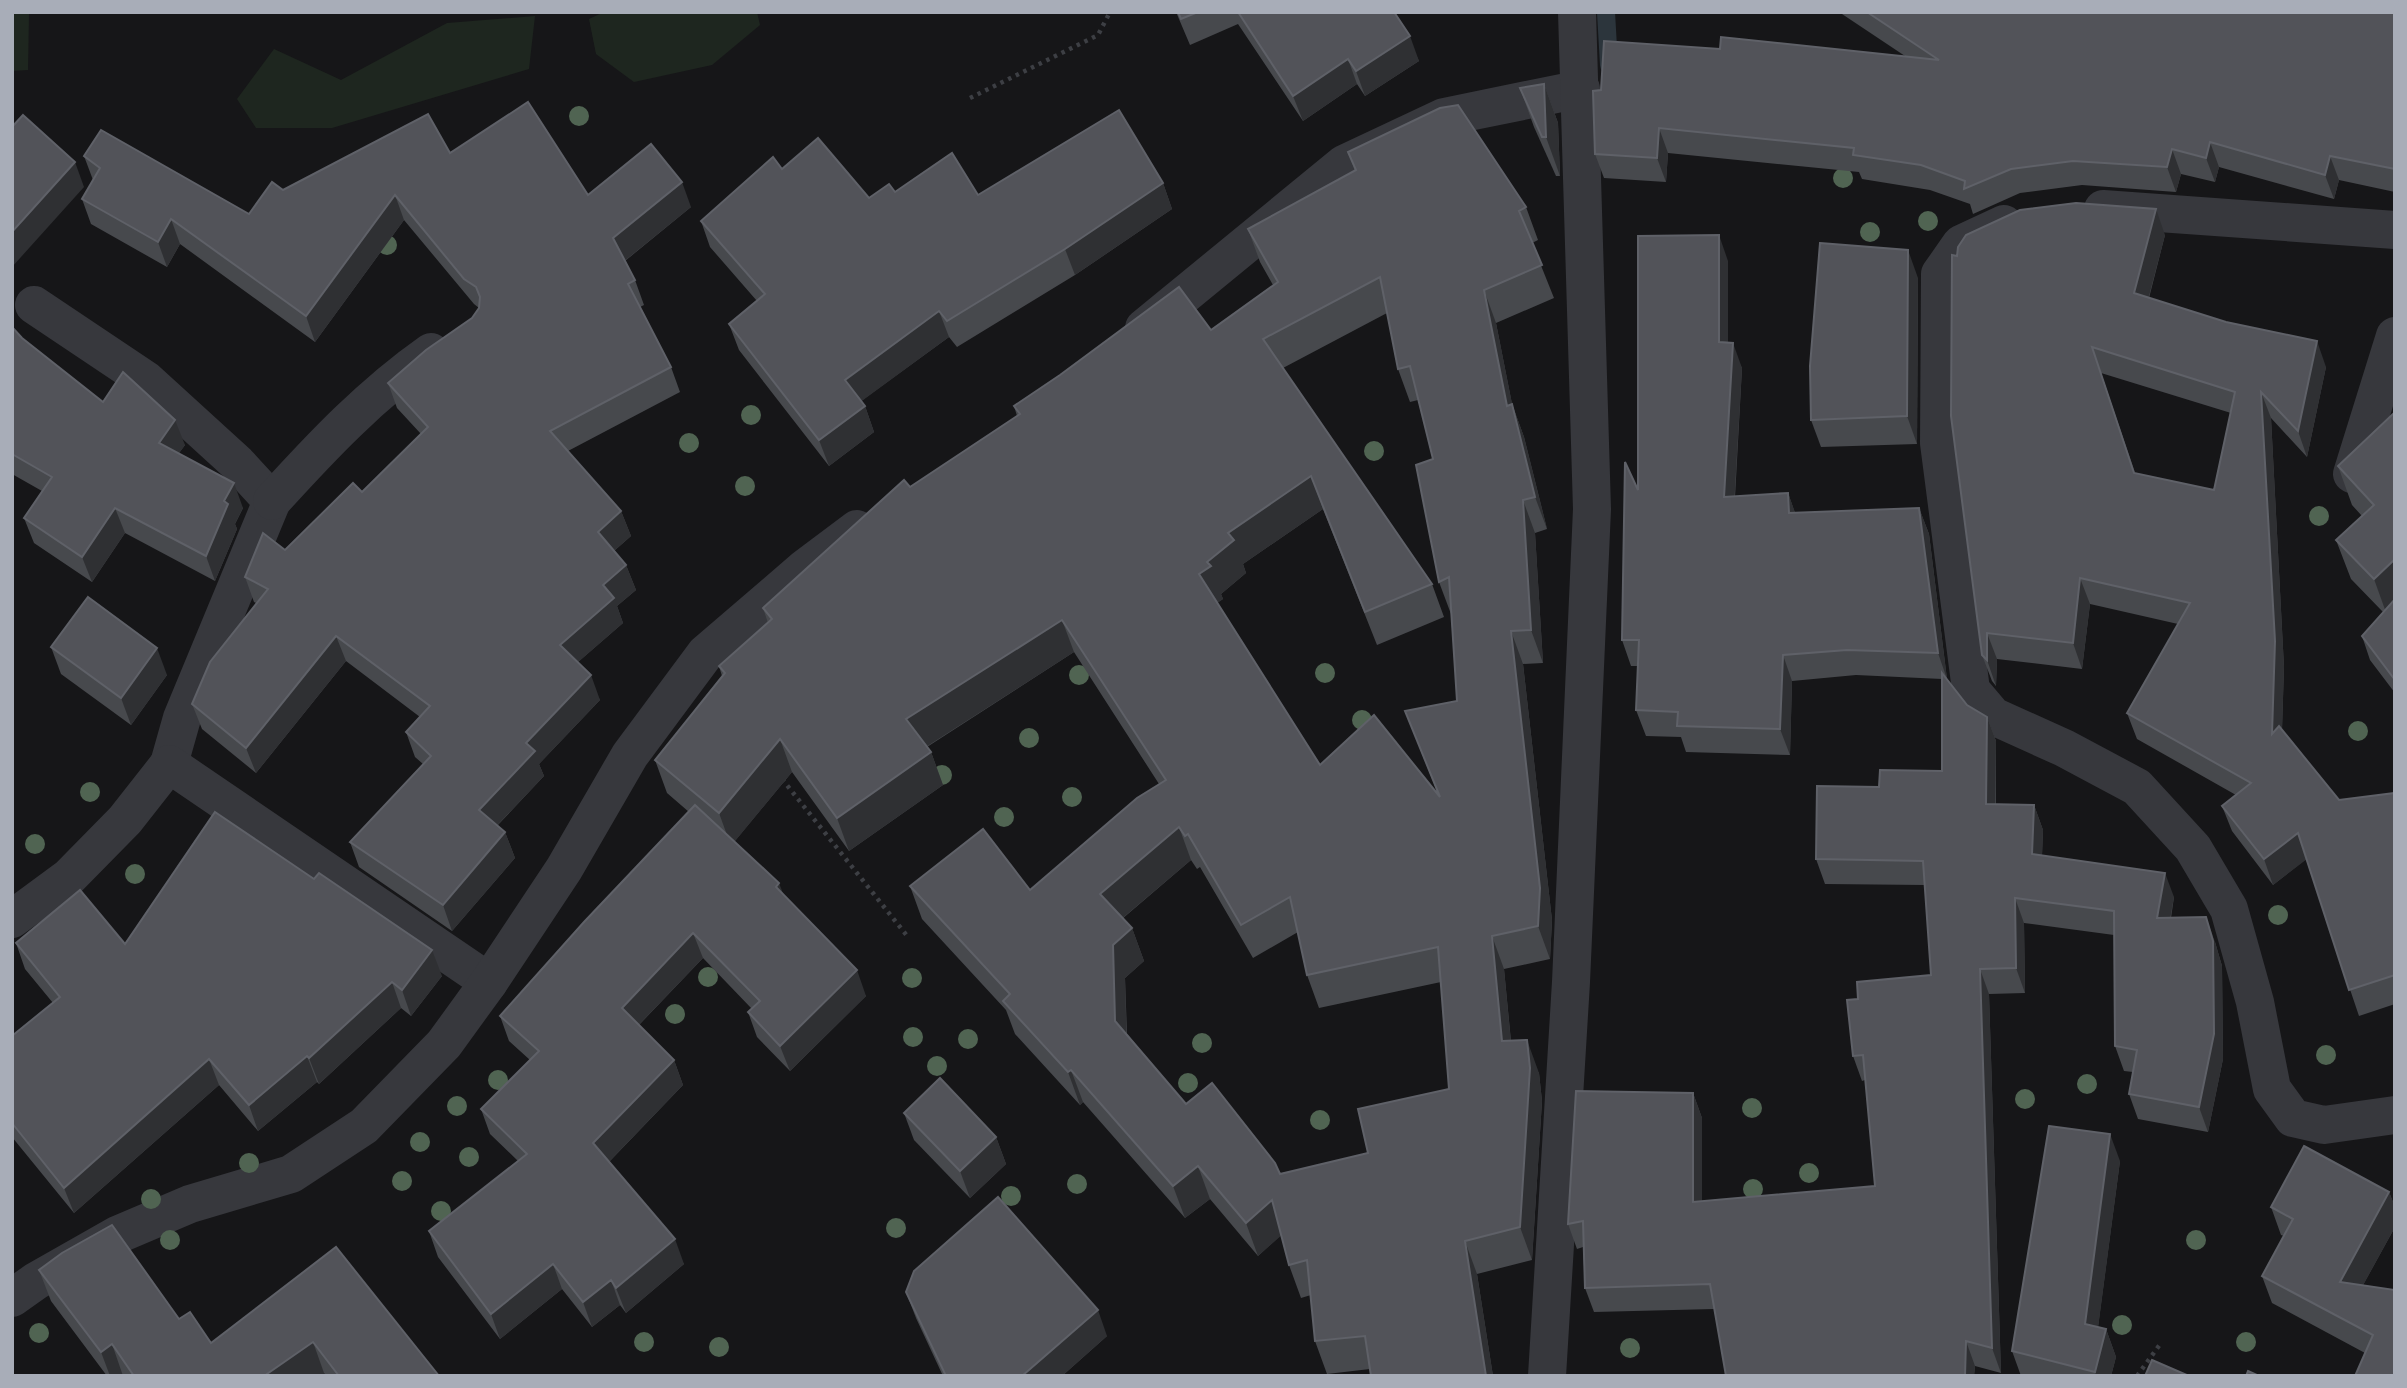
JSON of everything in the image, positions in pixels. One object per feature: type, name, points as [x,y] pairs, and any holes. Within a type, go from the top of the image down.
[{"type":"street","points":[[1547,1376],[1571,982],[1592,509],[1577,12]]},
{"type":"street","points":[[1112,352],[1164,314],[1344,164],[1444,117],[1581,89]]},
{"type":"street","points":[[2073,209],[2085,207],[2395,230]]},
{"type":"street","points":[[2035,213],[2023,215],[1961,244],[1940,274],[1939,443],[1971,690],[1993,716],[2064,748],[2137,787],[2193,848],[2229,909],[2255,1002],[2272,1089],[2293,1118],[2324,1125],[2395,1115]]},
{"type":"street","points":[[34,305],[146,380],[237,463],[272,500]]},
{"type":"street","points":[[12,919],[69,877],[125,820],[169,764],[191,695],[272,500],[330,437],[383,389],[459,332]]},
{"type":"street","points":[[2351,474],[2395,336]]},
{"type":"street","points":[[12,1298],[36,1281],[117,1235],[190,1204],[291,1174],[364,1126],[444,1044],[489,982],[564,869],[630,755],[705,654],[804,568],[881,512]]},
{"type":"street","points":[[169,764],[489,982]]},
{"type":"path","points":[[970,97],[1098,35],[1110,12]]},
{"type":"path","points":[[774,770],[908,937]]},
{"type":"path","points":[[2137,1376],[2161,1343]]},
{"type":"shaded area","points":[[12,12],[29,14],[28,70],[12,71]]},
{"type":"shaded area","points":[[604,12],[757,12],[760,25],[712,65],[634,82],[596,54],[589,19]]},
{"type":"shaded area","points":[[535,16],[529,69],[332,128],[256,128],[237,99],[274,49],[341,80],[447,23]]},
{"type":"building","points":[[1178,12],[1198,12],[1181,19]]},
{"type":"building","points":[[1238,12],[1394,12],[1410,36],[1356,71],[1348,59],[1293,96]]},
{"type":"building","points":[[1867,12],[2395,12],[2395,169],[2330,156],[2325,175],[2210,142],[2206,158],[2172,149],[2167,167],[2073,161],[2011,169],[1964,189],[1965,181],[1921,165],[1853,155],[1854,148],[1659,128],[1657,158],[1595,154],[1593,91],[1601,90],[1604,41],[1720,49],[1721,37],[1939,60]]},
{"type":"building","points":[[1544,84],[1546,137],[1542,137],[1520,88]]},
{"type":"building","points":[[528,102],[588,195],[651,144],[682,182],[613,238],[635,280],[628,284],[671,367],[550,431],[621,511],[598,532],[626,565],[603,585],[614,598],[560,645],[591,675],[526,743],[535,751],[479,810],[505,832],[443,905],[350,842],[431,756],[406,732],[430,706],[336,636],[246,748],[192,704],[210,662],[268,589],[245,577],[263,533],[285,550],[353,483],[362,492],[428,427],[388,383],[426,350],[472,318],[479,308],[480,297],[476,287],[464,279],[395,195],[306,316],[171,219],[158,242],[82,199],[100,168],[84,156],[101,130],[249,214],[272,182],[283,190],[428,114],[450,153]]},
{"type":"building","points":[[1458,105],[1526,207],[1519,211],[1542,265],[1484,290],[1507,406],[1512,404],[1535,497],[1523,500],[1531,630],[1511,631],[1540,888],[1538,926],[1492,936],[1502,1041],[1527,1040],[1530,1068],[1520,1227],[1465,1241],[1486,1376],[1371,1376],[1365,1336],[1315,1341],[1307,1260],[1289,1265],[1272,1200],[1246,1223],[1198,1166],[1173,1186],[1071,1070],[1068,1072],[1003,1001],[1010,994],[910,886],[983,829],[1030,890],[1137,798],[1166,780],[1062,620],[906,719],[931,752],[837,818],[780,739],[719,813],[655,760],[725,673],[719,666],[772,619],[763,608],[904,480],[910,487],[1020,414],[1014,406],[1179,287],[1211,330],[1278,282],[1248,229],[1356,170],[1348,152],[1440,108]],"holes":[[[1380,277],[1398,369],[1410,366],[1433,459],[1416,465],[1439,582],[1449,577],[1457,701],[1405,711],[1440,797],[1374,715],[1320,765],[1199,574],[1211,566],[1207,562],[1234,540],[1228,533],[1311,476],[1365,612],[1432,584],[1263,339]],[[1179,827],[1185,836],[1188,834],[1241,925],[1290,897],[1307,975],[1438,947],[1449,1089],[1358,1109],[1368,1153],[1280,1174],[1275,1163],[1212,1083],[1186,1104],[1115,1021],[1113,945],[1132,928],[1100,894]]]},
{"type":"building","points":[[1119,110],[1163,183],[1065,249],[947,321],[939,311],[845,380],[865,406],[819,440],[729,324],[765,294],[701,221],[773,157],[782,169],[818,138],[869,198],[889,184],[895,192],[952,153],[978,195]]},
{"type":"building","points":[[23,115],[75,162],[12,232],[12,127]]},
{"type":"building","points":[[2076,203],[2156,209],[2134,293],[2226,322],[2317,341],[2298,431],[2261,392],[2275,641],[2272,734],[2279,726],[2339,800],[2395,793],[2395,975],[2349,990],[2298,833],[2264,859],[2222,806],[2251,783],[2127,713],[2190,603],[2080,578],[2073,643],[1987,633],[1987,660],[1982,655],[1951,416],[1952,255],[1957,256],[1958,247],[1966,235],[2020,210]],"holes":[[[2092,347],[2235,392],[2214,490],[2134,473]]]},
{"type":"building","points":[[1719,235],[1719,342],[1733,343],[1724,497],[1788,493],[1789,513],[1919,508],[1938,653],[1847,650],[1783,655],[1780,729],[1677,726],[1678,712],[1636,710],[1639,640],[1622,640],[1625,462],[1638,490],[1638,236]]},
{"type":"building","points":[[1820,243],[1908,250],[1907,416],[1811,420],[1810,366]]},
{"type":"building","points":[[12,327],[22,338],[103,402],[123,372],[175,420],[159,443],[234,483],[224,501],[228,504],[206,556],[115,508],[82,557],[24,518],[52,477],[12,454]]},
{"type":"building","points":[[2395,412],[2395,559],[2374,579],[2336,540],[2374,505],[2338,466]]},
{"type":"building","points":[[88,597],[157,648],[121,698],[51,647]]},
{"type":"building","points":[[2395,599],[2395,680],[2362,636]]},
{"type":"building","points":[[1942,673],[1967,705],[1987,717],[1986,804],[2034,805],[2032,854],[2165,873],[2157,918],[2206,917],[2213,941],[2214,1034],[2199,1107],[2129,1094],[2137,1050],[2115,1046],[2114,911],[2015,898],[2016,968],[1980,969],[1992,1348],[1966,1341],[1965,1376],[1726,1376],[1710,1284],[1585,1288],[1583,1221],[1568,1224],[1576,1091],[1693,1093],[1693,1202],[1875,1186],[1863,1055],[1853,1056],[1847,1000],[1858,999],[1857,982],[1931,975],[1923,861],[1816,859],[1817,786],[1879,787],[1880,770],[1942,771]]},
{"type":"building","points":[[695,805],[779,883],[776,887],[857,970],[780,1046],[748,1012],[760,1001],[693,933],[622,1008],[674,1060],[593,1143],[675,1239],[616,1288],[611,1280],[583,1302],[553,1264],[491,1314],[429,1231],[527,1154],[481,1109],[539,1051],[500,1016],[584,922]]},
{"type":"building","points":[[215,812],[314,879],[319,873],[432,950],[402,990],[392,982],[309,1058],[307,1056],[249,1105],[209,1059],[64,1188],[12,1123],[12,1036],[60,997],[16,943],[80,890],[125,944]]},
{"type":"building","points":[[940,1078],[996,1137],[960,1171],[904,1113]]},
{"type":"building","points":[[2049,1126],[2110,1134],[2085,1324],[2106,1329],[2095,1372],[2012,1351]]},
{"type":"building","points":[[2304,1146],[2389,1192],[2340,1282],[2395,1290],[2395,1376],[2355,1376],[2373,1335],[2262,1276],[2293,1219],[2271,1207]]},
{"type":"building","points":[[998,1197],[1098,1310],[1022,1376],[946,1376],[906,1292],[914,1271]]},
{"type":"building","points":[[112,1225],[179,1319],[190,1312],[211,1343],[336,1247],[439,1376],[339,1376],[313,1342],[264,1376],[134,1376],[112,1344],[101,1352],[39,1270],[62,1253]]},
{"type":"building","points":[[2152,1360],[2189,1376],[2145,1376]]},
{"type":"building","points":[[2248,1371],[2259,1376],[2246,1376]]},
{"type":"waterway","points":[[1606,12],[1609,65]]}]
